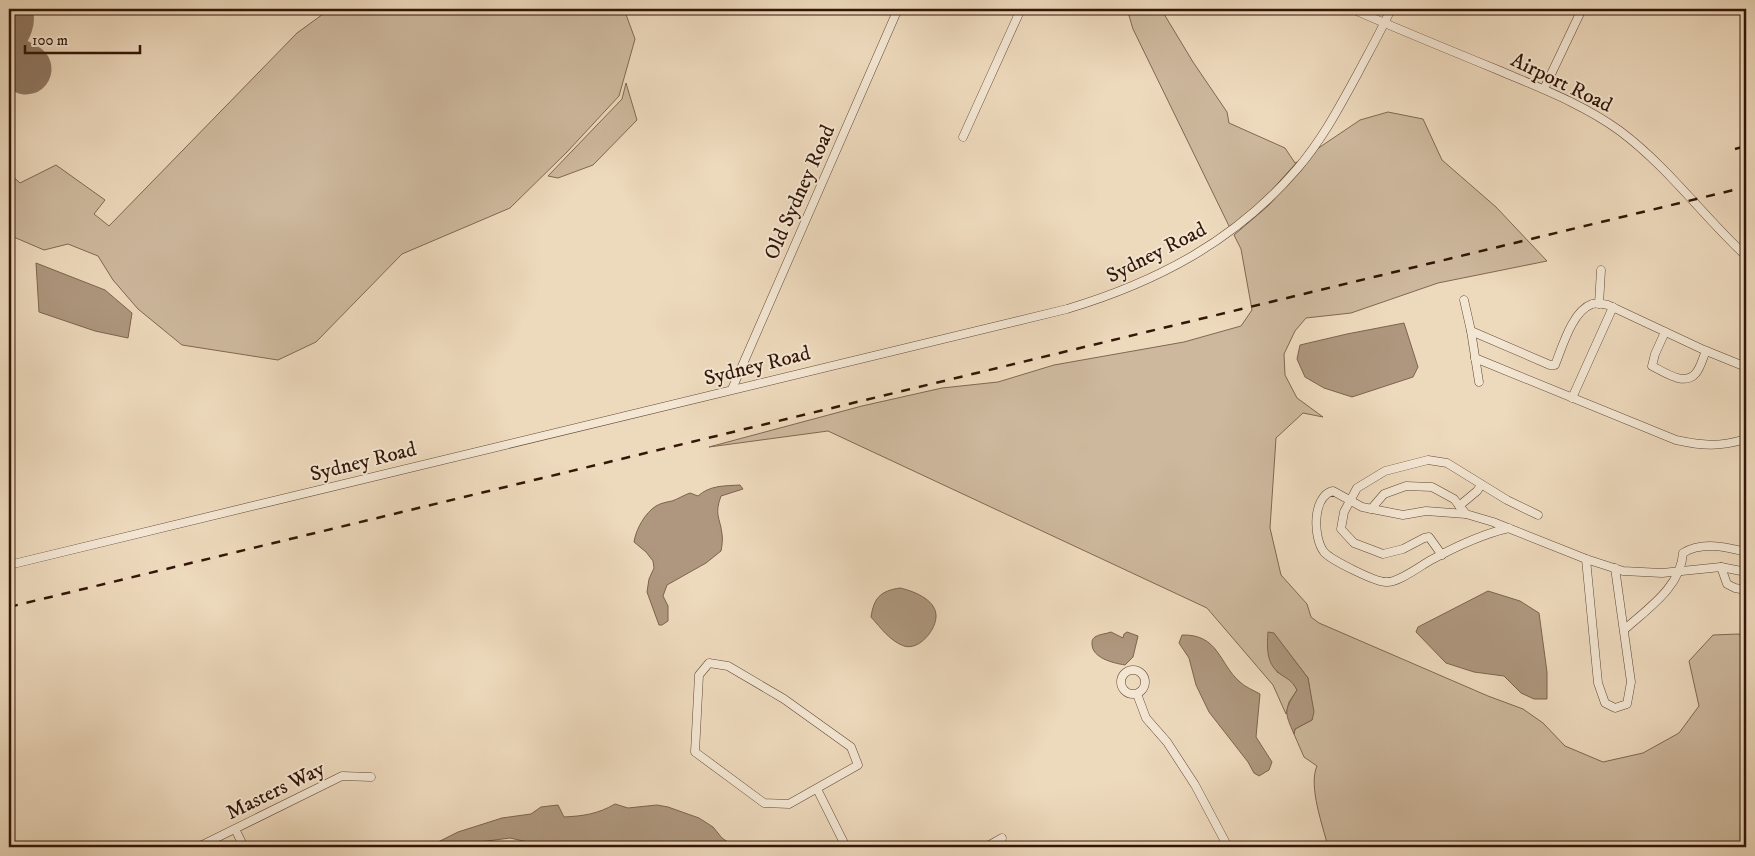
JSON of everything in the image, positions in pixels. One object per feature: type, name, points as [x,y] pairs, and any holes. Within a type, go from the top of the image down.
[{"type":"street","name":"Old Sydney Road","points":[[732,389],[898,9]]},
{"type":"street","points":[[963,137],[1021,9]]},
{"type":"street","name":"Airport Road","points":[[1352,9],[1544,89],[1582,107],[1619,131],[1649,154],[1723,234],[1746,256]]},
{"type":"street","name":"Sydney Road","points":[[9,565],[1068,308],[1138,284],[1196,255],[1232,231],[1266,203],[1298,168],[1324,134],[1391,9]]},
{"type":"street","points":[[1544,89],[1582,9]]},
{"type":"street","points":[[1599,304],[1601,270]]},
{"type":"street","points":[[1464,300],[1479,382]]},
{"type":"street","points":[[1471,331],[1550,365],[1555,365],[1574,320],[1588,307],[1593,304],[1599,304],[1613,307],[1706,351],[1746,367]]},
{"type":"street","points":[[1572,398],[1613,307]]},
{"type":"street","points":[[1665,332],[1654,354],[1652,366],[1672,377],[1686,379],[1696,374],[1706,351]]},
{"type":"street","points":[[1475,358],[1676,440],[1704,446],[1725,444],[1746,438]]},
{"type":"street","points":[[1442,555],[1428,537],[1403,549],[1383,554],[1354,543],[1341,529],[1344,512],[1357,488],[1385,471],[1428,460],[1447,463],[1507,500],[1538,515]]},
{"type":"street","points":[[1459,506],[1477,491],[1481,485]]},
{"type":"street","points":[[1371,509],[1384,494],[1406,486],[1432,487],[1454,499],[1466,514]]},
{"type":"street","points":[[1509,528],[1489,533],[1401,577],[1387,582],[1367,576],[1324,552],[1318,537],[1316,512],[1322,498],[1328,492],[1333,491],[1362,507],[1402,515],[1426,511],[1466,514],[1509,528],[1586,560],[1623,571],[1662,573],[1721,567],[1746,572]]},
{"type":"street","points":[[1624,630],[1667,591],[1678,571],[1683,553],[1691,548],[1719,546],[1746,552]]},
{"type":"street","points":[[1586,560],[1598,683],[1605,702],[1615,708],[1627,704],[1631,682],[1615,568]]},
{"type":"street","points":[[1721,567],[1727,584],[1746,590]]},
{"type":"street","points":[[709,663],[728,666],[784,699],[851,747],[858,765],[817,789],[788,804],[764,803],[696,752],[700,675],[709,663]]},
{"type":"street","points":[[1137,694],[1146,718],[1167,742],[1195,784],[1228,847]]},
{"type":"street","name":"Masters Way","points":[[198,847],[342,776],[371,777]]},
{"type":"street","points":[[817,789],[846,847]]},
{"type":"street","points":[[235,829],[244,847]]},
{"type":"street","points":[[986,847],[1002,838]]},
{"type":"shaded area","points":[[330,9],[500,9],[504,11],[523,9],[624,9],[635,39],[619,96],[567,152],[510,208],[402,254],[316,342],[278,360],[182,345],[138,309],[113,280],[98,256],[68,244],[44,250],[9,235],[9,173],[20,183],[56,165],[105,200],[94,214],[109,226],[297,33]]},
{"type":"shaded area","points":[[1127,9],[1161,9],[1193,62],[1227,112],[1229,123],[1285,148],[1295,163],[1297,162],[1263,200],[1230,228],[1133,29]]},
{"type":"shaded area","points":[[626,83],[637,120],[593,165],[558,178],[548,176],[622,99]]},
{"type":"shaded area","points":[[1388,112],[1423,119],[1442,160],[1496,207],[1547,261],[1438,283],[1351,313],[1306,318],[1295,331],[1284,354],[1285,375],[1297,398],[1323,417],[1303,413],[1276,438],[1270,528],[1281,575],[1307,604],[1311,617],[1319,623],[1488,696],[1523,709],[1543,723],[1565,746],[1603,762],[1643,753],[1679,733],[1699,706],[1689,661],[1713,635],[1739,634],[1746,639],[1746,847],[1328,847],[1315,795],[1314,784],[1317,766],[1304,757],[1294,734],[1295,729],[1312,720],[1313,712],[1308,678],[1274,634],[1277,672],[1292,680],[1297,690],[1289,702],[1286,714],[1273,685],[1207,608],[828,431],[709,447],[862,406],[942,388],[998,382],[1054,365],[1184,342],[1241,326],[1252,310],[1241,249],[1234,235],[1268,206],[1317,149],[1360,120]]},
{"type":"shaded area","points":[[36,263],[105,290],[132,313],[128,338],[95,331],[39,312]]},
{"type":"shaded area","points":[[1404,323],[1418,367],[1413,377],[1352,397],[1324,388],[1305,377],[1297,359],[1300,345]]},
{"type":"shaded area","points":[[740,485],[743,489],[721,496],[719,502],[718,516],[722,538],[721,551],[706,563],[667,585],[663,596],[668,606],[668,621],[659,625],[647,592],[649,579],[654,568],[653,561],[634,542],[642,522],[652,509],[660,504],[690,493],[698,496],[713,488]]},
{"type":"shaded area","points":[[900,588],[911,591],[928,600],[935,609],[936,621],[934,626],[926,638],[910,647],[894,641],[871,617],[879,596],[887,591]]},
{"type":"shaded area","points":[[1488,591],[1520,601],[1539,613],[1547,672],[1547,699],[1534,699],[1521,693],[1504,676],[1474,672],[1446,663],[1416,632],[1418,627]]},
{"type":"shaded area","points":[[1111,632],[1123,638],[1127,632],[1138,636],[1133,657],[1125,665],[1104,659],[1095,653],[1093,649],[1092,642],[1094,638]]},
{"type":"shaded area","points":[[1268,632],[1274,633],[1308,678],[1314,712],[1312,720],[1295,729],[1294,734],[1288,720],[1287,711],[1297,690],[1291,682],[1275,669],[1270,660]]},
{"type":"shaded area","points":[[1182,635],[1204,639],[1217,651],[1240,682],[1260,694],[1256,737],[1272,762],[1269,770],[1259,776],[1254,773],[1248,762],[1209,712],[1196,685],[1189,658],[1179,643]]},
{"type":"shaded area","points":[[615,804],[628,808],[657,805],[699,818],[713,827],[722,838],[735,847],[550,847],[510,838],[472,843],[464,847],[428,847],[458,832],[502,818],[531,814],[541,807],[558,805],[564,817],[590,814]]},
{"type":"taxiway","points":[[9,53],[23,26],[24,20],[21,9]]},
{"type":"runway","points":[[9,60],[26,69]]},
{"type":"railway","points":[[1735,149],[1746,146]]},
{"type":"railway","points":[[9,607],[1746,187]]}]
